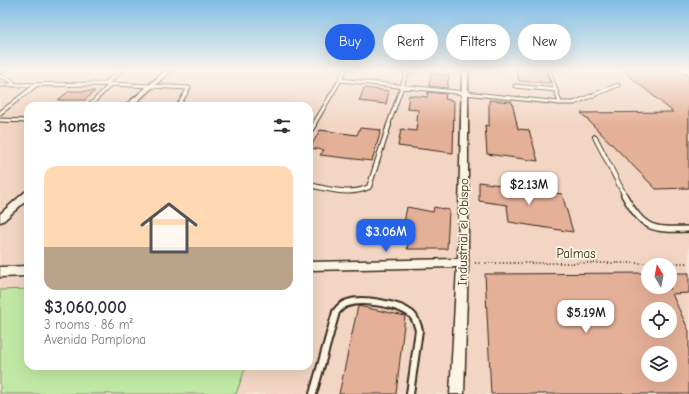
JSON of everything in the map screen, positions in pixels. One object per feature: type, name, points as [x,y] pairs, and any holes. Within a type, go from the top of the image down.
[{"type":"street","points":[[132,102],[147,88]]},
{"type":"street","name":"Industrial el Obispo","points":[[457,394],[463,263],[465,88]]},
{"type":"street","points":[[0,219],[24,198]]},
{"type":"street","points":[[313,266],[463,263]]},
{"type":"street","points":[[0,272],[24,271]]},
{"type":"lane","points":[[0,113],[32,88]]},
{"type":"lane","points":[[93,102],[107,88]]},
{"type":"lane","points":[[180,102],[189,88]]},
{"type":"lane","points":[[313,127],[335,88]]},
{"type":"lane","points":[[313,186],[354,192],[364,190],[369,187],[401,88]]},
{"type":"lane","points":[[414,88],[560,103],[574,103],[610,88]]},
{"type":"lane","points":[[539,88],[556,90],[560,103]]},
{"type":"lane","points":[[0,120],[24,121]]},
{"type":"lane","points":[[595,137],[626,198],[642,223],[650,228],[658,230],[689,229]]},
{"type":"lane","points":[[313,394],[336,312],[340,306],[348,302],[356,301],[406,310],[414,316],[419,323],[410,394]]},
{"type":"path","name":"Palmas","points":[[463,263],[689,263]]},
{"type":"shaded area","points":[[0,88],[689,88],[689,394],[0,394]]},
{"type":"green space","points":[[24,289],[24,370],[245,370],[236,394],[0,394],[0,290]]},
{"type":"building","points":[[364,88],[389,91],[386,104],[359,101]]},
{"type":"building","points":[[644,88],[689,88],[689,188],[656,189],[581,113],[673,112]]},
{"type":"building","points":[[69,91],[95,91],[85,100],[58,100]]},
{"type":"building","points":[[428,92],[446,94],[445,99],[454,101],[453,153],[398,146],[401,129],[416,131],[418,110],[407,109],[409,95],[427,97]]},
{"type":"building","points":[[489,100],[512,102],[518,129],[529,130],[538,161],[487,154],[485,125],[489,126]]},
{"type":"building","points":[[360,128],[381,130],[372,161],[320,155],[324,150],[313,148],[313,143],[320,130],[357,135]]},
{"type":"building","points":[[479,182],[562,194],[573,232],[509,222],[507,205],[479,201]]},
{"type":"building","points":[[407,207],[433,212],[434,207],[449,210],[447,249],[407,249],[410,235],[402,233]]},
{"type":"building","points":[[641,273],[641,294],[672,294],[676,302],[641,302],[641,338],[677,338],[677,305],[689,331],[689,394],[491,394],[485,274]]},
{"type":"building","points":[[677,273],[689,273],[689,293],[677,294]]},
{"type":"building","points":[[358,306],[405,316],[396,394],[339,394]]}]
